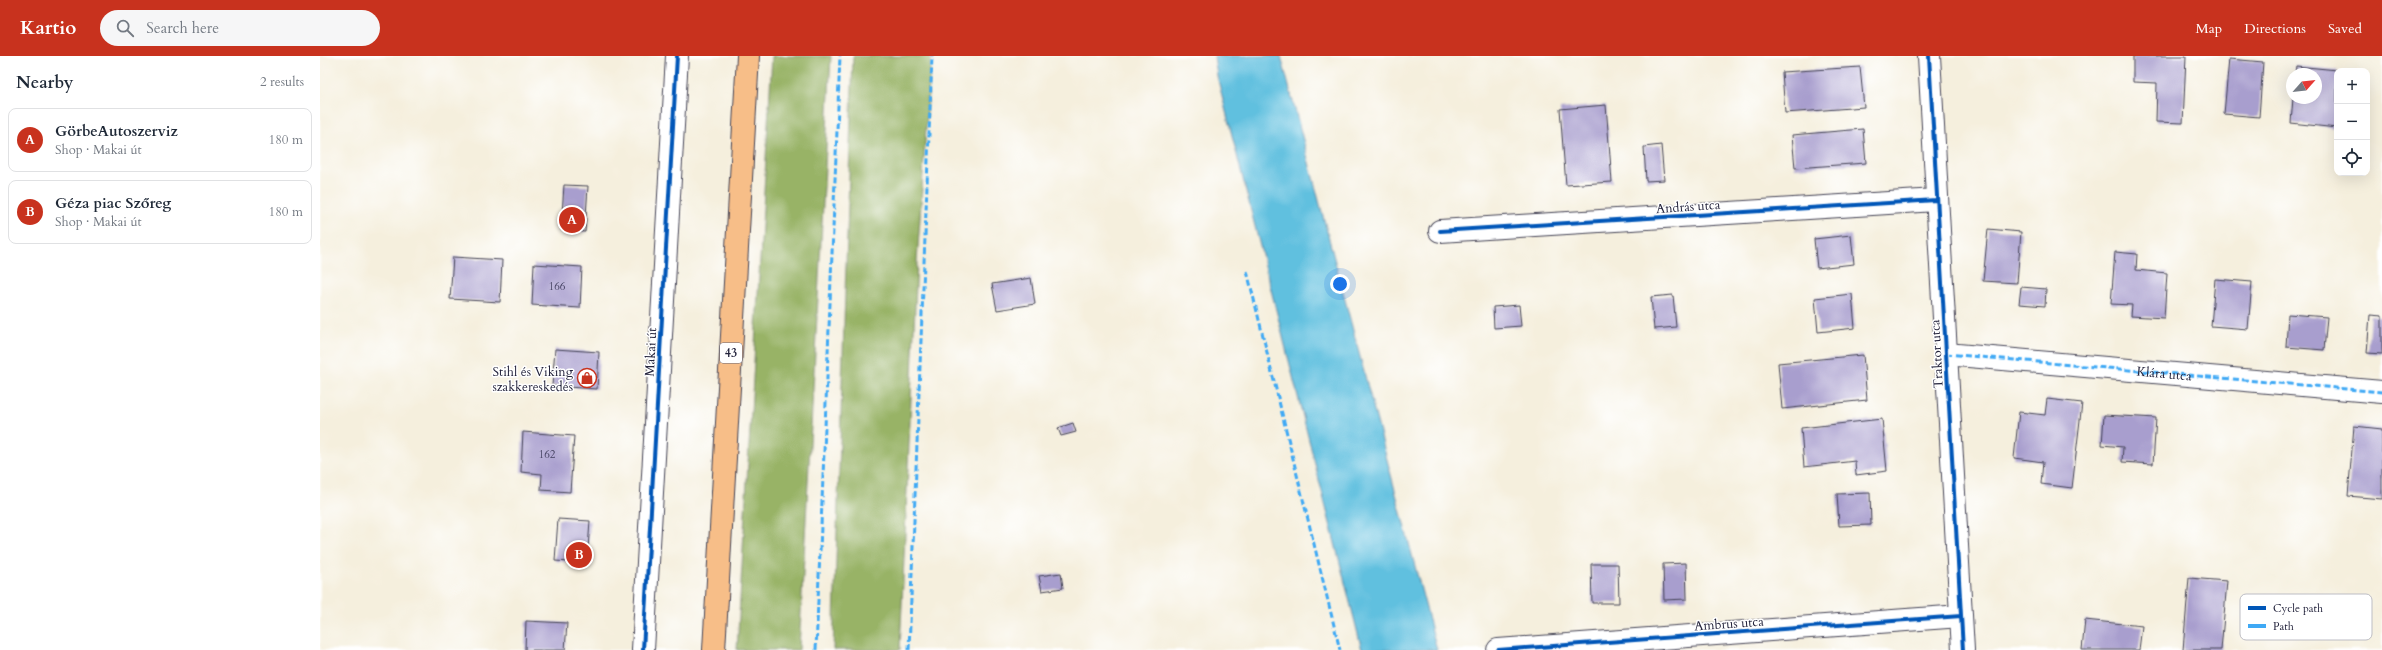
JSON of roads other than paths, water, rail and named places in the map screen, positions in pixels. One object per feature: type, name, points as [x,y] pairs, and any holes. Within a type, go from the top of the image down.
[{"type":"main road","name":"43","points":[[714,650],[748,56]]},
{"type":"street","name":"Makai út","points":[[642,650],[677,56]]},
{"type":"street","name":"Traktor utca","points":[[1929,56],[1936,200],[1963,650]]},
{"type":"street","name":"András utca","points":[[1440,231],[1936,200]]},
{"type":"street","name":"Klára utca","points":[[1946,354],[2382,392]]},
{"type":"street","name":"Ambrus utca","points":[[1498,650],[1961,616]]},
{"type":"water","points":[[1214,56],[1281,56],[1437,650],[1362,650],[1217,76]]},
{"type":"place","name":"GörbeAutoszerviz","points":[[572,220]]},
{"type":"place","name":"Stihl és Viking szakkereskedés","points":[[587,378]]},
{"type":"place","name":"Géza piac Szőreg","points":[[579,555]]}]
